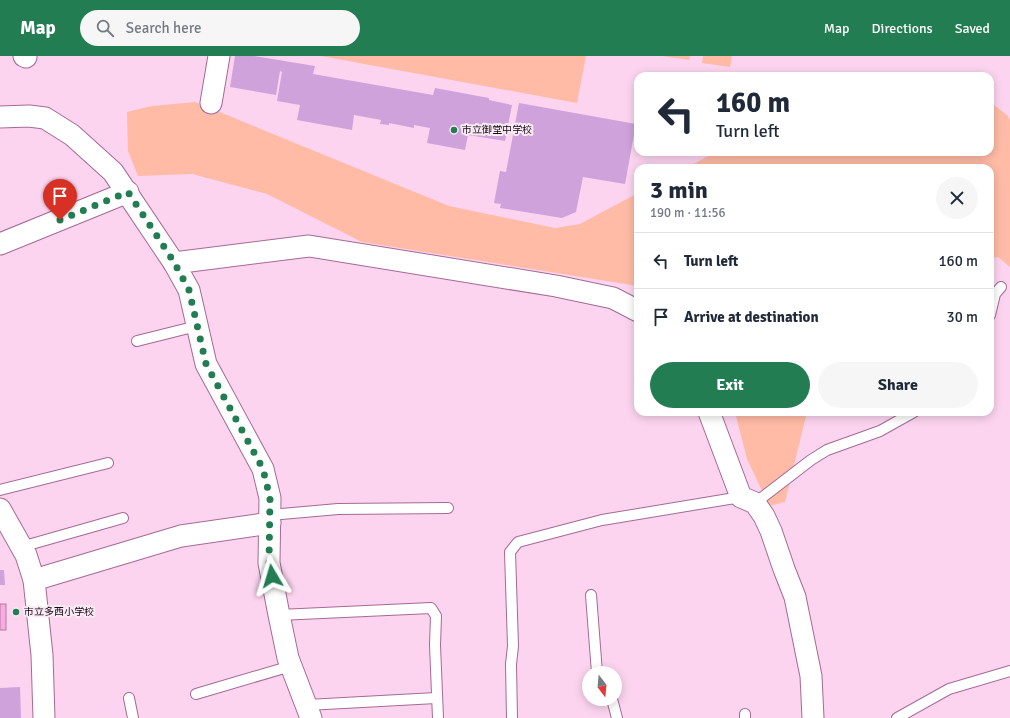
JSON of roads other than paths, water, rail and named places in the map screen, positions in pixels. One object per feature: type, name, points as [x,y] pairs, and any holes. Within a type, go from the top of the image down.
[{"type":"street","points":[[211,103],[219,56]]},
{"type":"street","points":[[0,118],[29,116],[45,118],[72,135],[113,172],[174,262],[189,290],[206,364],[263,469],[270,498],[269,562],[288,658],[309,711]]},
{"type":"street","points":[[0,244],[128,192]]},
{"type":"street","points":[[174,262],[310,246],[570,289],[613,298],[634,309]]},
{"type":"street","points":[[712,416],[748,500],[771,531],[795,596],[811,676],[813,718]]},
{"type":"street","points":[[0,509],[26,555],[34,580],[42,656],[44,718]]},
{"type":"street","points":[[34,580],[181,536],[270,519]]},
{"type":"lane","points":[[994,301],[1000,287]]},
{"type":"lane","points":[[137,341],[197,326]]},
{"type":"lane","points":[[512,718],[511,664],[513,646],[510,552],[518,542],[602,520],[748,500],[827,450],[880,431],[907,416]]},
{"type":"lane","points":[[0,490],[108,463]]},
{"type":"lane","points":[[270,519],[338,509],[448,508]]},
{"type":"lane","points":[[21,546],[123,518]]},
{"type":"lane","points":[[591,595],[596,666]]},
{"type":"lane","points":[[279,614],[431,608],[436,616],[436,698],[438,718]]},
{"type":"lane","points":[[196,694],[292,666]]},
{"type":"lane","points":[[897,718],[949,689],[1010,672]]},
{"type":"lane","points":[[129,698],[133,718]]},
{"type":"lane","points":[[309,711],[436,698]]},
{"type":"lane","points":[[614,706],[617,718]]},
{"type":"place","name":"市立御堂中学校","points":[[454,130]]},
{"type":"place","name":"市立多西小学校","points":[[16,612]]}]
